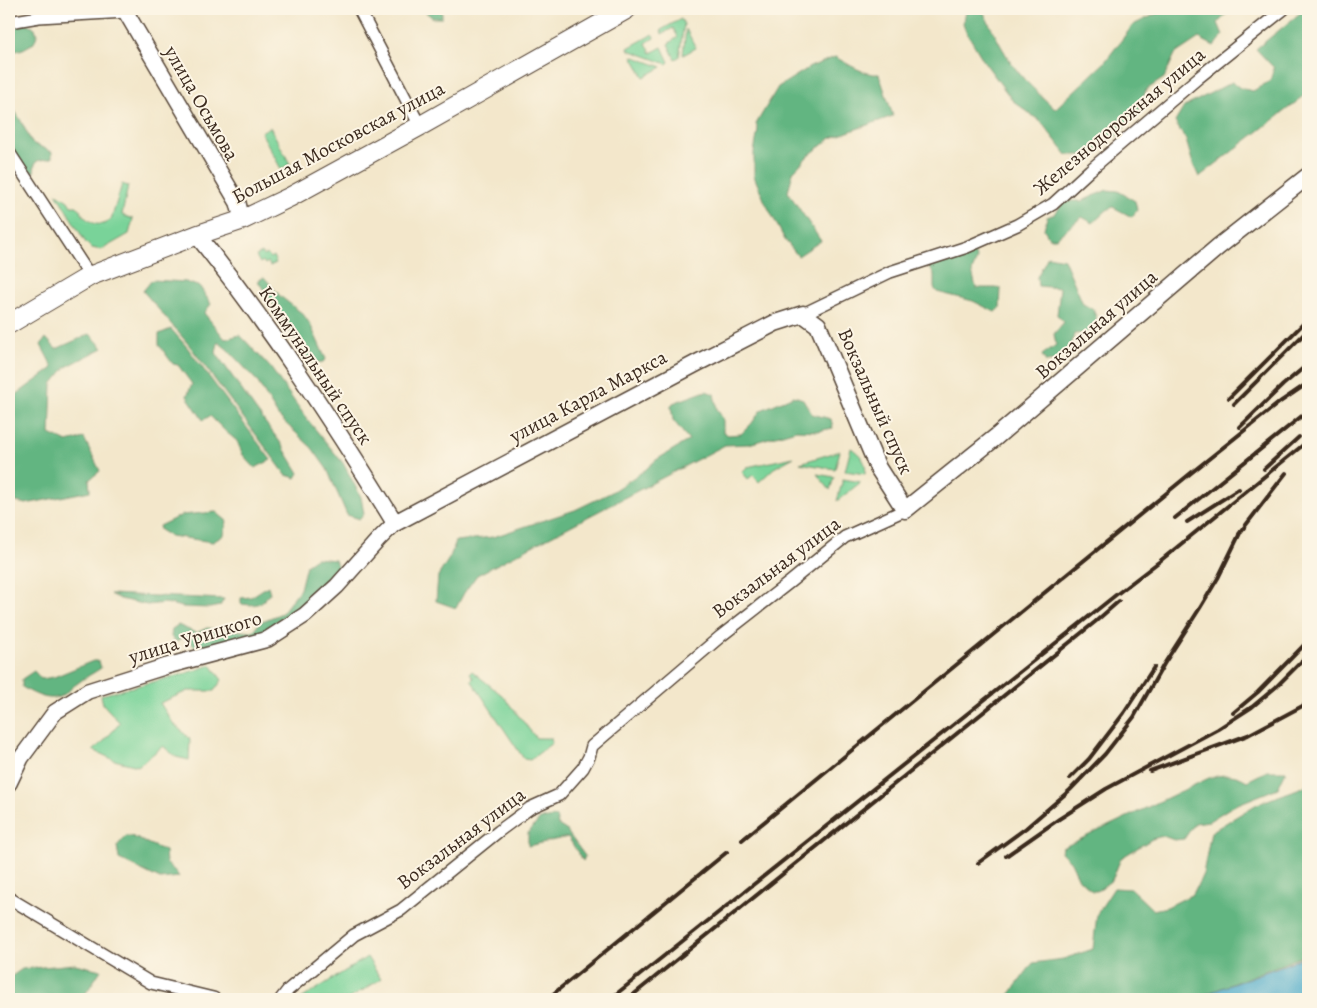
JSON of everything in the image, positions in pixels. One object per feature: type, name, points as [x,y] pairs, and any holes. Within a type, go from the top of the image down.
[{"type":"main road","name":"Большая Московская улица","points":[[9,324],[90,276],[242,220],[290,197],[627,9]]},
{"type":"main road","name":"Вокзальная улица","points":[[905,510],[996,438],[1218,247],[1308,176]]},
{"type":"main road","name":"Коммунальный спуск","points":[[197,235],[224,268],[275,339],[346,444],[395,523]]},
{"type":"main road","name":"Вокзальный спуск","points":[[803,314],[818,325],[878,468],[905,510]]},
{"type":"main road","name":"улица Карла Маркса","points":[[395,523],[697,362],[775,323],[803,314]]},
{"type":"street","points":[[359,9],[420,126]]},
{"type":"street","name":"Железнодорожная улица","points":[[803,314],[890,272],[967,247],[1017,225],[1053,204],[1198,78],[1284,9]]},
{"type":"street","points":[[9,22],[39,17],[127,10]]},
{"type":"street","name":"улица Осьмова","points":[[127,10],[238,203],[242,220]]},
{"type":"street","points":[[9,152],[90,276]]},
{"type":"street","name":"Вокзальная улица","points":[[281,999],[288,990],[354,935],[401,910],[478,847],[530,808],[559,795],[583,768],[592,746],[720,636],[845,538],[905,510]]},
{"type":"street","name":"улица Урицкого","points":[[9,783],[21,758],[55,712],[88,691],[167,666],[268,639],[305,615],[338,586],[395,523]]},
{"type":"street","points":[[9,898],[151,983],[215,999]]},
{"type":"green space","points":[[424,9],[442,9],[442,18],[433,18]]},
{"type":"green space","points":[[967,9],[982,9],[1012,63],[1024,79],[1055,109],[1104,63],[1133,25],[1166,9],[1231,9],[1218,23],[1223,35],[1214,46],[1199,38],[1175,54],[1164,78],[1146,90],[1139,110],[1119,134],[1089,155],[1067,155],[1041,122],[1012,100],[983,60],[963,23]]},
{"type":"green space","points":[[1305,9],[1308,9],[1308,93],[1199,177],[1186,140],[1175,122],[1184,107],[1232,82],[1240,88],[1253,91],[1270,81],[1274,68],[1256,49]]},
{"type":"green space","points":[[681,19],[684,24],[679,57],[675,59],[668,44],[678,37],[673,28],[662,34],[661,30]]},
{"type":"green space","points":[[26,23],[35,28],[37,35],[34,43],[9,53],[9,27]]},
{"type":"green space","points":[[686,29],[696,48],[683,55]]},
{"type":"green space","points":[[653,34],[654,38],[646,43],[651,53],[662,47],[669,62],[667,64],[628,48]]},
{"type":"green space","points":[[632,56],[662,67],[644,77]]},
{"type":"green space","points":[[835,57],[862,71],[879,74],[893,116],[831,138],[808,156],[793,172],[788,192],[821,241],[798,256],[785,240],[754,176],[754,152],[758,130],[756,124],[778,87],[810,67]]},
{"type":"green space","points":[[9,102],[32,143],[52,152],[52,158],[37,161],[34,172],[26,173],[9,145]]},
{"type":"green space","points":[[270,127],[290,164],[281,169],[261,132]]},
{"type":"green space","points":[[122,184],[128,186],[122,215],[133,219],[129,234],[101,250],[92,248],[86,243],[56,193],[68,201],[71,206],[77,206],[90,221],[104,224],[112,217]]},
{"type":"green space","points":[[1107,190],[1118,191],[1135,201],[1137,210],[1132,217],[1113,207],[1093,223],[1082,217],[1056,238],[1049,238],[1044,229],[1047,217],[1055,214],[1064,201],[1082,201]]},
{"type":"green space","points":[[262,253],[264,256],[267,254],[270,258],[273,256],[276,263],[270,266],[268,262],[265,264],[263,261],[260,263],[256,256]]},
{"type":"green space","points":[[967,253],[974,253],[977,259],[972,271],[976,288],[1001,288],[1000,308],[995,312],[973,301],[937,292],[934,288],[934,274],[928,266],[954,259]]},
{"type":"green space","points":[[1048,256],[1064,259],[1083,304],[1094,310],[1097,323],[1086,333],[1074,334],[1071,346],[1054,361],[1046,362],[1042,355],[1056,345],[1054,334],[1064,322],[1057,315],[1060,288],[1038,286],[1037,277]]},
{"type":"green space","points":[[264,277],[280,296],[303,314],[310,324],[326,359],[323,362],[311,363],[258,281]]},
{"type":"green space","points":[[152,280],[186,282],[200,287],[211,304],[204,313],[225,339],[240,335],[270,367],[307,419],[343,463],[361,497],[364,514],[360,519],[347,515],[327,469],[312,448],[278,416],[257,381],[218,342],[216,353],[280,442],[299,473],[296,478],[286,475],[189,345],[143,291]]},
{"type":"green space","points":[[171,329],[187,347],[271,460],[255,468],[243,455],[237,441],[210,416],[203,420],[187,396],[192,384],[178,365],[173,364],[159,345],[159,334]]},
{"type":"green space","points":[[90,334],[103,348],[66,367],[52,384],[50,434],[67,442],[84,438],[100,471],[89,480],[90,491],[26,504],[11,501],[9,496],[9,400],[53,368],[41,345],[46,338],[56,349]]},
{"type":"green space","points":[[706,391],[714,394],[717,409],[723,419],[723,432],[728,435],[741,434],[761,410],[794,396],[803,399],[812,414],[831,419],[833,428],[818,431],[796,430],[749,444],[725,445],[477,575],[456,608],[436,601],[438,576],[450,557],[456,541],[493,537],[575,510],[610,493],[645,470],[656,460],[689,440],[673,420],[671,406],[673,403]]},
{"type":"green space","points":[[851,448],[862,459],[866,470],[865,474],[845,471]]},
{"type":"green space","points":[[840,451],[835,469],[800,463]]},
{"type":"green space","points":[[794,457],[774,468],[759,482],[753,475],[748,479],[742,472],[747,467]]},
{"type":"green space","points":[[817,474],[834,477],[830,490]]},
{"type":"green space","points":[[843,479],[861,482],[837,501]]},
{"type":"green space","points":[[216,512],[227,521],[224,535],[213,542],[170,536],[160,530],[159,526],[182,515]]},
{"type":"green space","points":[[316,558],[335,560],[338,568],[333,580],[302,608],[278,620],[259,636],[205,649],[196,648],[188,639],[180,638],[177,642],[171,637],[172,629],[178,625],[196,633],[207,628],[253,632],[260,622],[282,613],[300,589],[306,565]]},
{"type":"green space","points":[[268,586],[270,593],[261,602],[254,605],[241,604],[241,598],[251,597]]},
{"type":"green space","points":[[110,594],[224,599],[220,606],[210,608],[182,607],[165,603],[147,605],[120,599]]},
{"type":"green space","points":[[93,661],[99,661],[101,668],[61,696],[55,698],[44,697],[22,687],[22,679],[34,671],[41,679],[54,677]]},
{"type":"green space","points":[[211,665],[222,680],[214,691],[188,691],[160,703],[173,723],[190,739],[189,760],[176,757],[163,746],[138,766],[114,760],[93,750],[120,723],[103,704],[101,695],[184,674]]},
{"type":"green space","points":[[472,671],[503,696],[536,738],[551,738],[552,743],[530,760],[524,759],[471,680],[474,678],[470,673]]},
{"type":"green space","points":[[1267,771],[1286,771],[1278,788],[1233,806],[1209,821],[1195,823],[1184,839],[1174,840],[1163,836],[1152,839],[1121,858],[1112,880],[1097,891],[1092,891],[1079,879],[1071,862],[1061,852],[1062,848],[1209,778],[1229,775],[1247,781]]},
{"type":"green space","points":[[1308,783],[1308,954],[1193,999],[1006,999],[1033,963],[1063,959],[1093,949],[1097,914],[1114,888],[1131,889],[1153,910],[1167,907],[1193,894],[1203,874],[1211,832],[1257,804],[1303,787]]},
{"type":"green space","points":[[556,817],[558,825],[566,830],[585,856],[583,861],[568,837],[528,846],[528,833],[540,819]]},
{"type":"green space","points":[[126,836],[131,836],[165,851],[166,863],[179,877],[160,879],[119,859],[117,846]]},
{"type":"green space","points":[[367,957],[381,979],[349,999],[301,999]]},
{"type":"green space","points":[[75,964],[101,970],[86,993],[77,999],[9,999],[9,978],[22,969]]},
{"type":"water","points":[[1308,954],[1308,999],[1193,999],[1305,957]]},
{"type":"railway","points":[[1229,398],[1308,319]]},
{"type":"railway","points":[[1234,404],[1308,330]]},
{"type":"railway","points":[[1240,427],[1283,385],[1308,364]]},
{"type":"railway","points":[[742,840],[1191,473],[1280,402],[1308,383]]},
{"type":"railway","points":[[1175,518],[1308,411]]},
{"type":"railway","points":[[1264,469],[1299,437]]},
{"type":"railway","points":[[610,999],[1308,441]]},
{"type":"railway","points":[[1239,534],[1286,473]]},
{"type":"railway","points":[[1187,522],[1239,489]]},
{"type":"railway","points":[[978,863],[1026,828],[1070,790],[1105,754],[1134,717],[1164,664],[1218,578],[1242,529]]},
{"type":"railway","points":[[628,999],[1119,601]]},
{"type":"railway","points":[[1233,713],[1258,692],[1308,641]]},
{"type":"railway","points":[[1006,856],[1106,789],[1218,729],[1252,707],[1276,687],[1308,655]]},
{"type":"railway","points":[[1070,778],[1089,759],[1124,713],[1154,667]]},
{"type":"railway","points":[[1150,771],[1248,735],[1308,703]]},
{"type":"railway","points":[[547,999],[727,852]]}]
